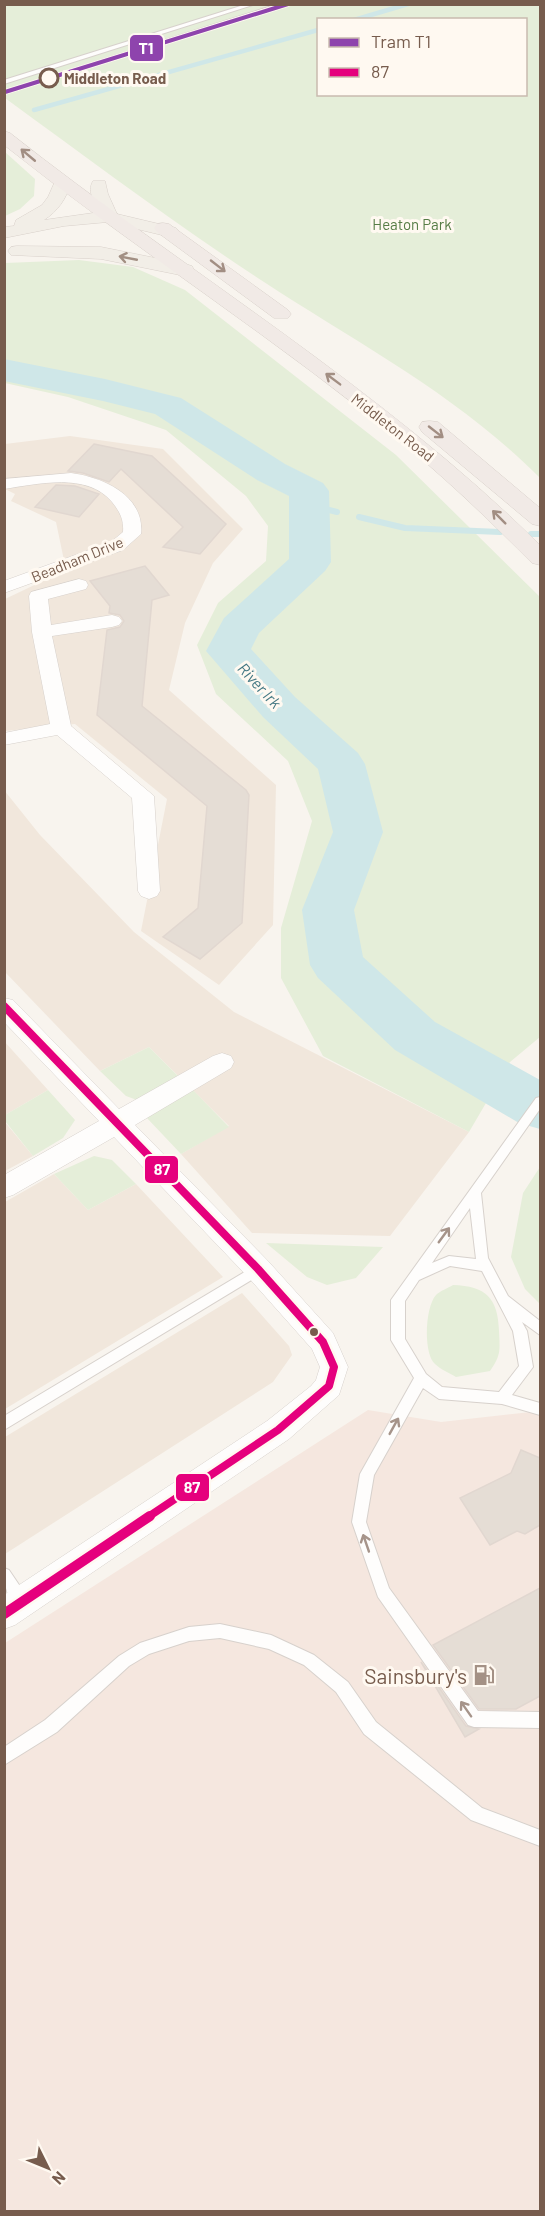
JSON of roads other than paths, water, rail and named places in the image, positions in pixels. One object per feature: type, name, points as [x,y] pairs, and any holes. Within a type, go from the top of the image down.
[{"type":"highway","name":"Middleton Road","points":[[4,136],[62,183],[185,270],[403,432],[478,496],[540,558]]},
{"type":"highway","points":[[95,181],[207,258],[297,326]]},
{"type":"highway","name":"Middleton Road","points":[[418,418],[507,488],[540,519]]},
{"type":"main road","points":[[95,181],[99,194],[109,211],[108,217]]},
{"type":"main road","points":[[4,232],[30,220],[51,206],[60,195],[62,183]]},
{"type":"main road","points":[[4,232],[58,222],[108,217],[170,232]]},
{"type":"main road","points":[[11,252],[64,237],[108,217]]},
{"type":"main road","points":[[11,252],[101,253],[185,270]]},
{"type":"street","name":"Beadham Drive","points":[[4,484],[65,477],[92,481],[119,498],[129,514],[133,529],[132,534],[117,546],[4,588]]},
{"type":"street","points":[[79,585],[38,596],[42,632],[61,728],[143,796],[150,891]]},
{"type":"street","points":[[42,632],[112,621]]},
{"type":"street","points":[[4,739],[61,728]]},
{"type":"street","points":[[4,1006],[258,1269],[323,1342],[334,1367],[329,1386],[278,1430],[14,1608]]},
{"type":"street","points":[[4,1188],[222,1062]]},
{"type":"lane","points":[[4,82],[254,4]]},
{"type":"lane","points":[[23,86],[285,4]]},
{"type":"lane","points":[[540,1101],[398,1300],[398,1340],[421,1378],[439,1393],[502,1398],[540,1409]]},
{"type":"lane","points":[[475,1192],[482,1258],[520,1331],[525,1367],[502,1398]]},
{"type":"lane","points":[[414,1278],[449,1261],[486,1266]]},
{"type":"lane","points":[[4,1424],[258,1269]]},
{"type":"lane","points":[[502,1296],[540,1329]]},
{"type":"lane","points":[[421,1378],[367,1474],[359,1522],[362,1532],[383,1592],[474,1719],[540,1720]]},
{"type":"lane","points":[[4,1575],[14,1608]]},
{"type":"lane","points":[[4,1756],[51,1726],[124,1661],[145,1648],[189,1635],[220,1631],[271,1642],[309,1660],[342,1687],[370,1728],[444,1789],[477,1814],[540,1838]]},
{"type":"waterway","points":[[361,18],[408,4]]},
{"type":"waterway","points":[[34,110],[317,30]]},
{"type":"waterway","name":"River Irk","points":[[4,370],[105,390],[168,406],[271,472],[309,491],[310,562],[240,627],[228,651],[279,707],[341,764],[358,832],[328,910],[337,965],[415,1036],[540,1107]]},
{"type":"waterway","points":[[309,505],[337,512]]},
{"type":"waterway","points":[[359,517],[405,528],[500,532]]},
{"type":"waterway","points":[[531,534],[540,534]]},
{"type":"tram line","name":"T1","points":[[5,92],[288,4]]},
{"type":"place","name":"Middleton Road","points":[[49,78]]},
{"type":"place","name":"Sainsbury's","points":[[484,1675]]},
{"type":"park label","name":"Heaton Park","points":[[412,224]]}]
